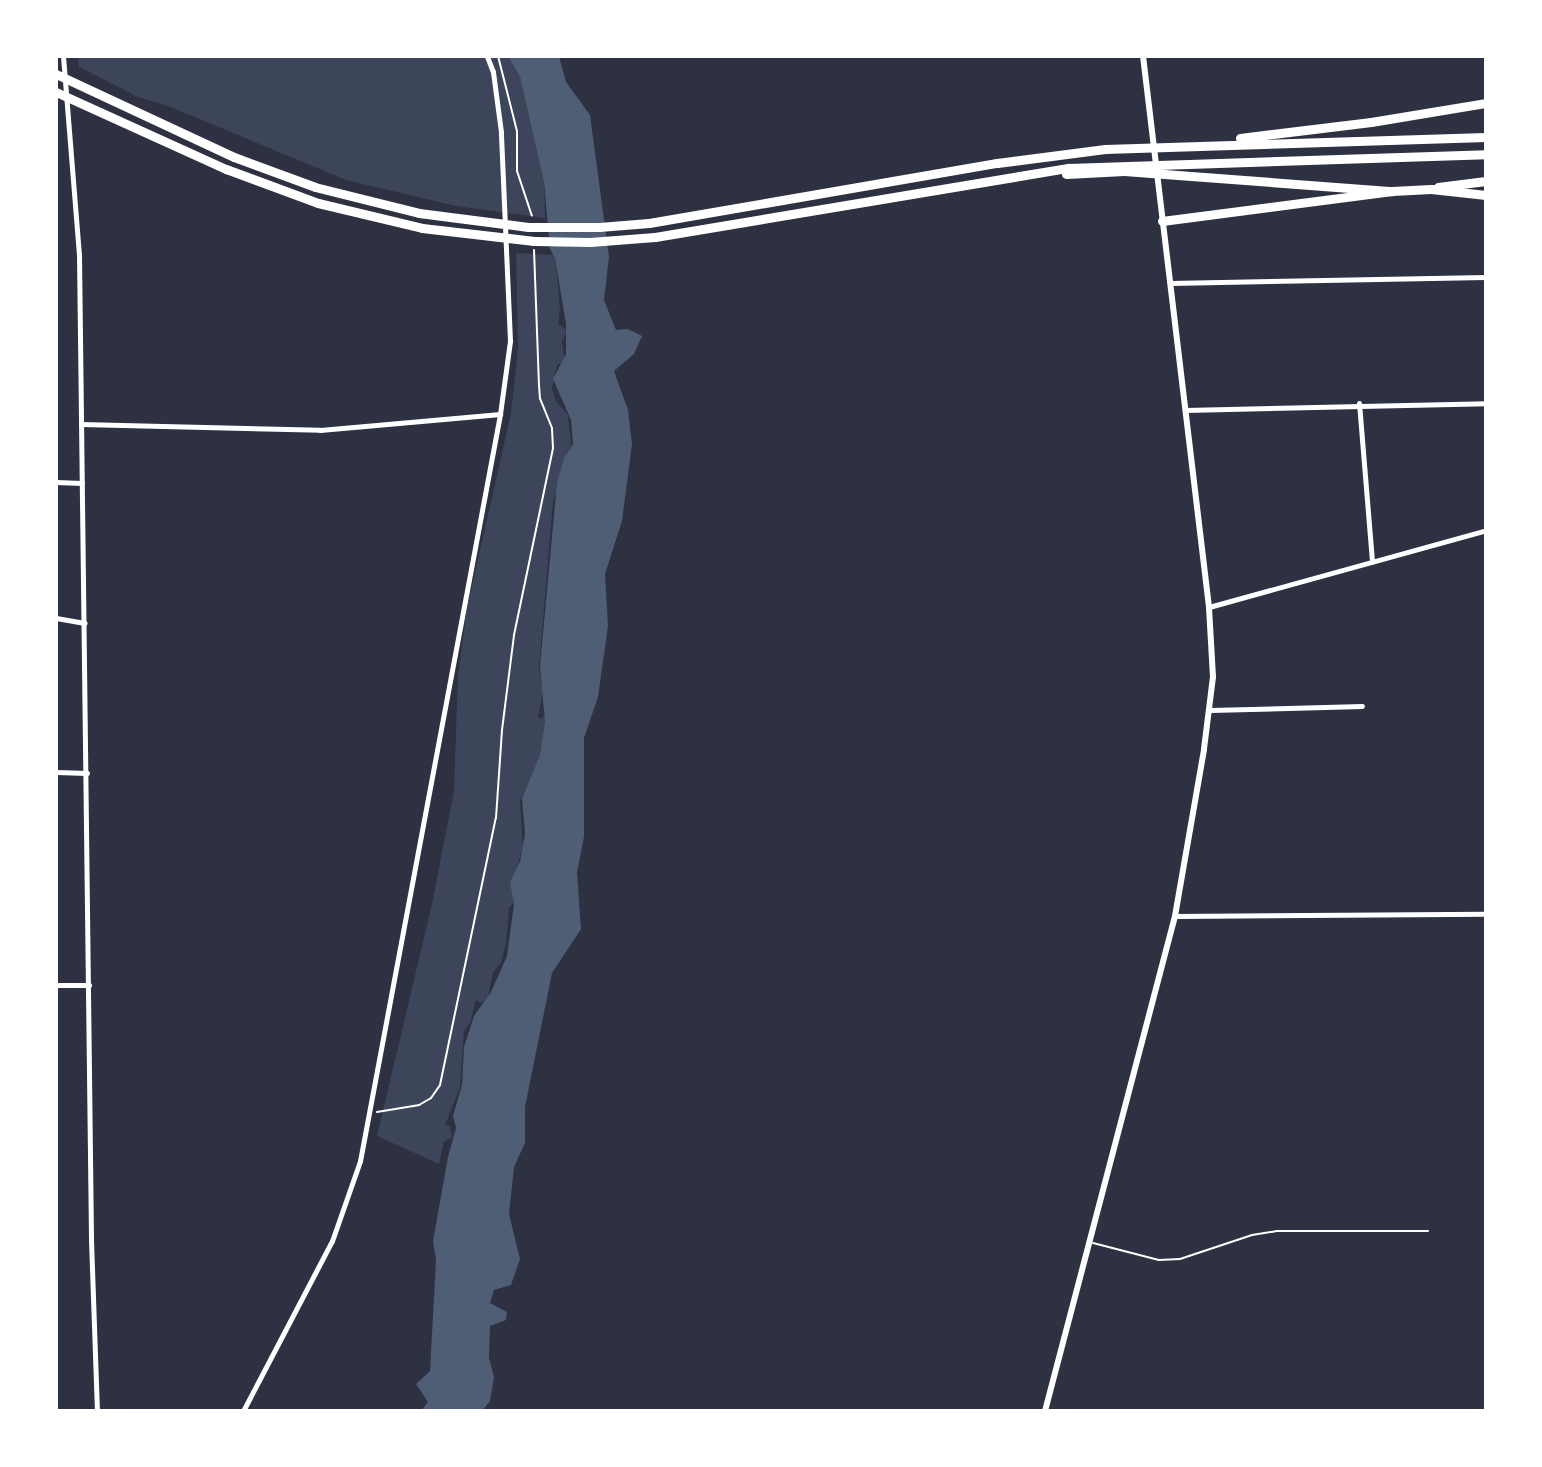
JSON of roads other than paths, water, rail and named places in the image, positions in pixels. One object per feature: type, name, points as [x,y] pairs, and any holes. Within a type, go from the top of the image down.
[{"type":"highway","points":[[56,74],[284,176],[385,206],[477,222],[582,228],[667,221],[1023,158],[1105,149],[1486,137]]},
{"type":"highway","points":[[56,92],[215,164],[306,199],[386,221],[480,236],[590,242],[670,235],[999,177],[1148,163],[1486,154]]},
{"type":"highway","points":[[1198,144],[1359,124],[1486,103]]},
{"type":"highway","points":[[999,177],[1124,171],[1392,191]]},
{"type":"highway","points":[[1162,221],[1486,181]]},
{"type":"highway","points":[[1431,189],[1486,195]]},
{"type":"street","points":[[63,56],[79,255],[91,1240],[97,1411]]},
{"type":"street","points":[[243,1411],[338,1229],[372,1113],[500,414],[510,341],[501,132],[493,72],[487,56]]},
{"type":"street","points":[[1045,1411],[1175,916],[1210,710],[1213,663],[1209,607],[1143,56]]},
{"type":"street","points":[[1170,283],[1486,277]]},
{"type":"street","points":[[1185,410],[1359,403],[1486,403]]},
{"type":"street","points":[[1359,403],[1372,561]]},
{"type":"street","points":[[81,424],[320,430],[500,414]]},
{"type":"street","points":[[56,482],[82,483]]},
{"type":"street","points":[[1209,607],[1486,530]]},
{"type":"street","points":[[56,618],[85,623]]},
{"type":"street","points":[[1210,710],[1362,706]]},
{"type":"street","points":[[56,772],[87,773]]},
{"type":"street","points":[[1175,916],[1486,914]]},
{"type":"street","points":[[56,985],[89,985]]},
{"type":"lane","points":[[1088,1242],[1159,1260],[1180,1259],[1252,1235],[1276,1231],[1428,1231]]}]
